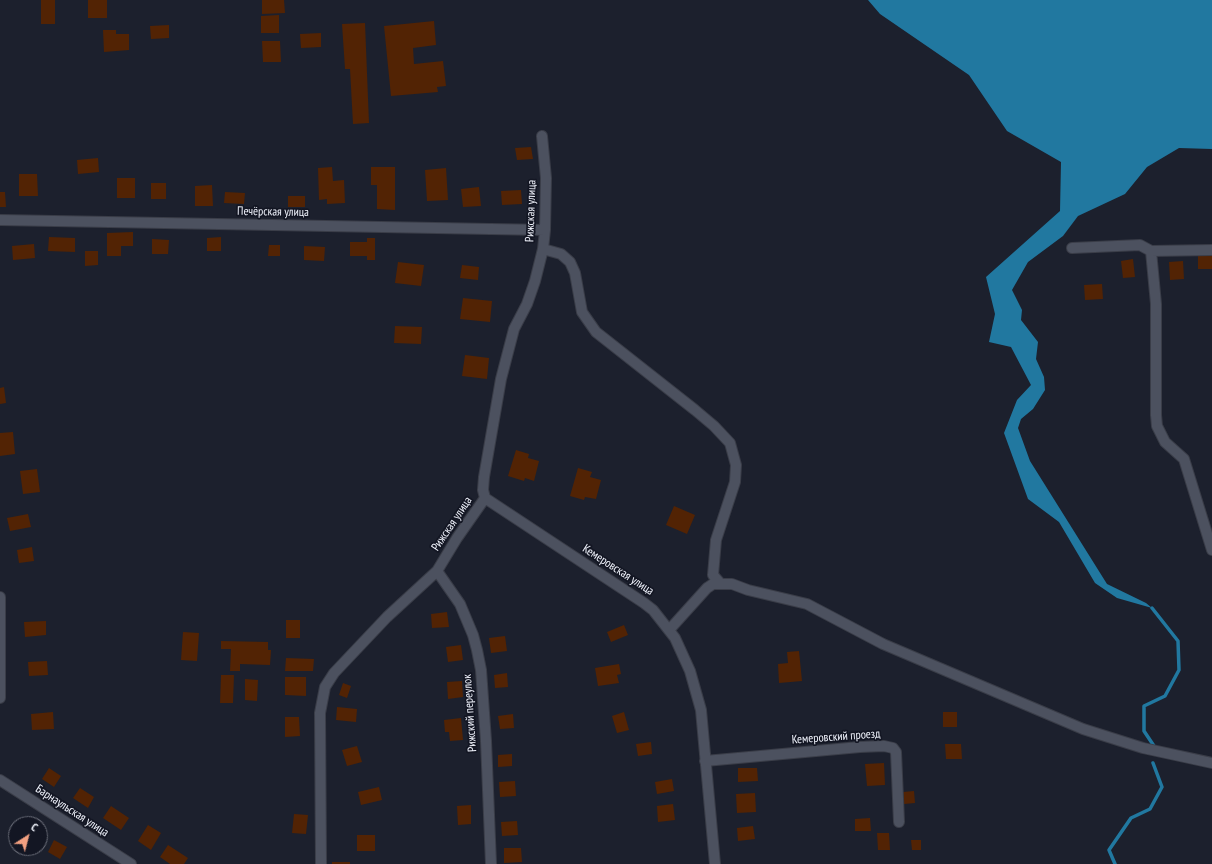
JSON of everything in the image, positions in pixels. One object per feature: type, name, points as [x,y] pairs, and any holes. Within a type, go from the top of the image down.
[{"type":"street","name":"Рижская улица","points":[[321,864],[320,713],[325,687],[334,673],[387,617],[437,571],[457,538],[485,498],[483,490],[484,477],[501,379],[514,330],[527,304],[536,281],[543,249],[546,178],[542,136]]},
{"type":"street","name":"Печёрская улица","points":[[0,220],[545,230]]},
{"type":"street","points":[[1072,248],[1140,245],[1151,251],[1212,250]]},
{"type":"street","points":[[543,249],[561,254],[570,262],[575,273],[582,312],[596,332],[695,410],[714,426],[730,443],[736,465],[735,482],[716,540],[714,575],[720,583]]},
{"type":"street","points":[[1151,251],[1156,304],[1157,426],[1165,442],[1184,459],[1212,550]]},
{"type":"street","name":"Кемеровская улица","points":[[485,498],[644,603],[653,610],[670,629],[690,671],[697,691],[701,710],[716,864]]},
{"type":"street","name":"Рижский переулок","points":[[437,571],[460,604],[473,635],[481,670],[486,741],[491,864]]},
{"type":"street","points":[[670,629],[707,588],[713,584],[732,584],[748,590],[807,604],[883,644],[1083,729],[1143,748],[1212,764]]},
{"type":"street","points":[[0,597],[0,698]]},
{"type":"street","name":"Кемеровский проезд","points":[[705,761],[860,747],[884,746],[893,748],[896,752],[899,822]]},
{"type":"street","name":"Барнаульская улица","points":[[0,780],[131,864]]},
{"type":"water","points":[[868,0],[1212,0],[1212,149],[1179,148],[1147,167],[1125,194],[1078,216],[1063,236],[1028,262],[1012,290],[1022,310],[1021,320],[1038,342],[1036,359],[1044,377],[1045,390],[1033,409],[1021,419],[1018,428],[1030,461],[1107,584],[1146,603],[1152,608],[1117,598],[1095,583],[1059,522],[1028,499],[1004,433],[1017,400],[1031,385],[1011,347],[989,342],[995,314],[986,277],[1060,211],[1061,162],[1007,131],[969,75],[880,14]]},
{"type":"building","points":[[41,0],[55,0],[55,24],[41,24]]},
{"type":"building","points":[[88,0],[107,0],[107,18],[88,18]]},
{"type":"building","points":[[262,0],[284,0],[285,13],[262,14]]},
{"type":"building","points":[[279,15],[279,33],[261,33],[261,16]]},
{"type":"building","points":[[434,21],[436,45],[413,48],[414,64],[443,61],[446,86],[437,87],[438,92],[391,96],[384,26]]},
{"type":"building","points":[[365,23],[369,123],[353,124],[350,69],[345,69],[342,24]]},
{"type":"building","points":[[169,25],[169,38],[151,39],[150,26]]},
{"type":"building","points":[[103,30],[116,30],[116,34],[129,34],[129,50],[104,52]]},
{"type":"building","points":[[321,33],[321,47],[301,48],[300,34]]},
{"type":"building","points":[[262,41],[280,41],[281,62],[263,62]]},
{"type":"building","points":[[531,147],[533,159],[517,160],[515,148]]},
{"type":"building","points":[[98,158],[99,172],[78,174],[77,160]]},
{"type":"building","points":[[332,167],[333,181],[344,180],[345,203],[327,204],[327,199],[319,200],[318,168]]},
{"type":"building","points":[[371,167],[395,167],[395,210],[377,209],[377,185],[371,185]]},
{"type":"building","points":[[446,168],[448,200],[427,201],[425,170]]},
{"type":"building","points":[[19,174],[37,174],[38,196],[19,196]]},
{"type":"building","points":[[117,178],[135,178],[135,198],[117,198]]},
{"type":"building","points":[[151,183],[166,183],[166,199],[151,199]]},
{"type":"building","points":[[212,185],[213,206],[195,206],[195,186]]},
{"type":"building","points":[[479,187],[481,206],[463,207],[461,189]]},
{"type":"building","points":[[521,190],[522,204],[502,205],[501,191]]},
{"type":"building","points":[[0,192],[5,192],[6,207],[0,207]]},
{"type":"building","points":[[225,192],[245,193],[244,204],[224,203]]},
{"type":"building","points":[[288,196],[305,196],[305,207],[288,207]]},
{"type":"building","points":[[133,232],[133,246],[121,246],[121,256],[107,256],[107,233]]},
{"type":"building","points":[[49,237],[75,238],[75,252],[48,251]]},
{"type":"building","points":[[221,237],[221,251],[207,251],[207,238]]},
{"type":"building","points":[[367,238],[375,238],[375,260],[367,260],[367,256],[350,256],[350,242],[367,242]]},
{"type":"building","points":[[152,239],[169,240],[168,254],[152,254]]},
{"type":"building","points":[[34,244],[35,258],[13,260],[12,246]]},
{"type":"building","points":[[269,245],[280,245],[280,256],[268,256]]},
{"type":"building","points":[[304,246],[325,247],[324,261],[304,260]]},
{"type":"building","points":[[85,251],[98,251],[98,265],[85,266]]},
{"type":"building","points":[[1212,253],[1212,269],[1198,269],[1198,254]]},
{"type":"building","points":[[1133,259],[1135,277],[1123,278],[1121,261]]},
{"type":"building","points":[[1183,261],[1184,279],[1170,280],[1169,262]]},
{"type":"building","points":[[398,262],[424,265],[421,286],[395,283]]},
{"type":"building","points":[[462,265],[479,267],[478,280],[460,278]]},
{"type":"building","points":[[1102,284],[1103,299],[1085,300],[1084,285]]},
{"type":"building","points":[[463,298],[492,301],[490,322],[460,319]]},
{"type":"building","points":[[395,326],[422,327],[421,344],[394,343]]},
{"type":"building","points":[[465,355],[489,358],[487,379],[462,376]]},
{"type":"building","points":[[4,387],[6,403],[0,404],[0,388]]},
{"type":"building","points":[[13,432],[15,454],[0,456],[0,433]]},
{"type":"building","points":[[516,450],[529,454],[528,458],[539,461],[534,481],[525,478],[524,481],[508,476]]},
{"type":"building","points":[[578,468],[592,472],[590,477],[601,480],[596,499],[585,497],[584,500],[570,496]]},
{"type":"building","points":[[37,469],[40,492],[23,494],[20,471]]},
{"type":"building","points":[[674,506],[695,515],[687,534],[666,525]]},
{"type":"building","points":[[28,514],[31,527],[10,531],[7,518]]},
{"type":"building","points":[[32,547],[34,561],[19,563],[17,550]]},
{"type":"building","points":[[447,612],[449,627],[432,628],[431,614]]},
{"type":"building","points":[[286,620],[300,620],[300,638],[286,638]]},
{"type":"building","points":[[46,621],[46,635],[25,637],[24,622]]},
{"type":"building","points":[[624,625],[628,635],[611,642],[607,632]]},
{"type":"building","points":[[183,632],[199,633],[197,661],[181,660]]},
{"type":"building","points":[[505,636],[507,651],[491,653],[489,638]]},
{"type":"building","points":[[221,641],[268,642],[268,650],[271,650],[270,665],[240,664],[240,671],[230,671],[231,649],[221,649]]},
{"type":"building","points":[[461,645],[463,660],[448,662],[446,647]]},
{"type":"building","points":[[799,651],[802,681],[779,683],[778,664],[788,663],[787,652]]},
{"type":"building","points":[[286,658],[314,659],[313,671],[285,671]]},
{"type":"building","points":[[47,661],[48,675],[29,676],[28,662]]},
{"type":"building","points":[[619,664],[621,674],[617,675],[619,683],[598,686],[595,668]]},
{"type":"building","points":[[507,673],[508,687],[495,688],[494,675]]},
{"type":"building","points":[[221,675],[234,675],[233,703],[220,703]]},
{"type":"building","points":[[285,677],[306,677],[306,696],[285,695]]},
{"type":"building","points":[[245,679],[258,680],[257,701],[245,700]]},
{"type":"building","points":[[462,681],[463,697],[448,699],[447,682]]},
{"type":"building","points":[[343,683],[351,686],[347,698],[339,695]]},
{"type":"building","points":[[337,707],[357,709],[356,722],[336,720]]},
{"type":"building","points":[[53,712],[54,729],[32,730],[31,714]]},
{"type":"building","points":[[624,712],[629,730],[617,733],[612,716]]},
{"type":"building","points":[[943,712],[957,712],[957,727],[943,727]]},
{"type":"building","points":[[513,714],[514,728],[500,729],[498,716]]},
{"type":"building","points":[[285,717],[299,717],[300,736],[285,737]]},
{"type":"building","points":[[461,718],[463,740],[450,741],[449,732],[445,732],[444,720]]},
{"type":"building","points":[[651,742],[652,754],[638,756],[636,744]]},
{"type":"building","points":[[945,744],[961,744],[962,759],[946,759]]},
{"type":"building","points":[[357,746],[362,762],[347,766],[342,750]]},
{"type":"building","points":[[512,754],[512,766],[498,767],[498,755]]},
{"type":"building","points":[[884,763],[885,785],[867,786],[865,764]]},
{"type":"building","points":[[49,768],[61,776],[54,787],[42,779]]},
{"type":"building","points":[[738,768],[757,768],[758,781],[738,782]]},
{"type":"building","points":[[672,779],[674,791],[657,794],[655,782]]},
{"type":"building","points":[[515,781],[516,796],[500,797],[499,782]]},
{"type":"building","points":[[379,787],[382,800],[361,805],[358,792]]},
{"type":"building","points":[[80,788],[94,797],[88,808],[73,798]]},
{"type":"building","points":[[914,791],[915,803],[904,804],[903,792]]},
{"type":"building","points":[[755,793],[756,812],[737,813],[736,794]]},
{"type":"building","points":[[673,804],[675,820],[658,822],[657,806]]},
{"type":"building","points":[[471,805],[471,824],[458,825],[457,806]]},
{"type":"building","points":[[111,806],[129,818],[121,830],[103,818]]},
{"type":"building","points":[[294,814],[308,815],[306,834],[292,833]]},
{"type":"building","points":[[870,818],[871,831],[855,831],[855,819]]},
{"type":"building","points":[[517,821],[518,835],[502,836],[501,822]]},
{"type":"building","points":[[148,825],[161,833],[151,850],[138,841]]},
{"type":"building","points":[[753,826],[755,839],[738,841],[737,828]]},
{"type":"building","points":[[877,833],[889,833],[890,850],[878,850]]},
{"type":"building","points":[[357,835],[375,835],[375,851],[357,851]]},
{"type":"building","points":[[54,840],[67,847],[60,859],[48,852]]},
{"type":"building","points":[[911,840],[921,840],[921,850],[912,850]]},
{"type":"building","points":[[168,845],[188,858],[184,864],[170,864],[160,857]]},
{"type":"building","points":[[504,848],[521,848],[522,862],[504,863]]},
{"type":"building","points":[[332,862],[350,862],[350,864],[332,864]]},
{"type":"waterway","points":[[1152,608],[1178,641],[1179,670],[1165,696],[1144,706],[1144,731],[1154,746]]},
{"type":"waterway","points":[[1115,864],[1109,850],[1131,818],[1150,809],[1162,787],[1153,763]]}]
